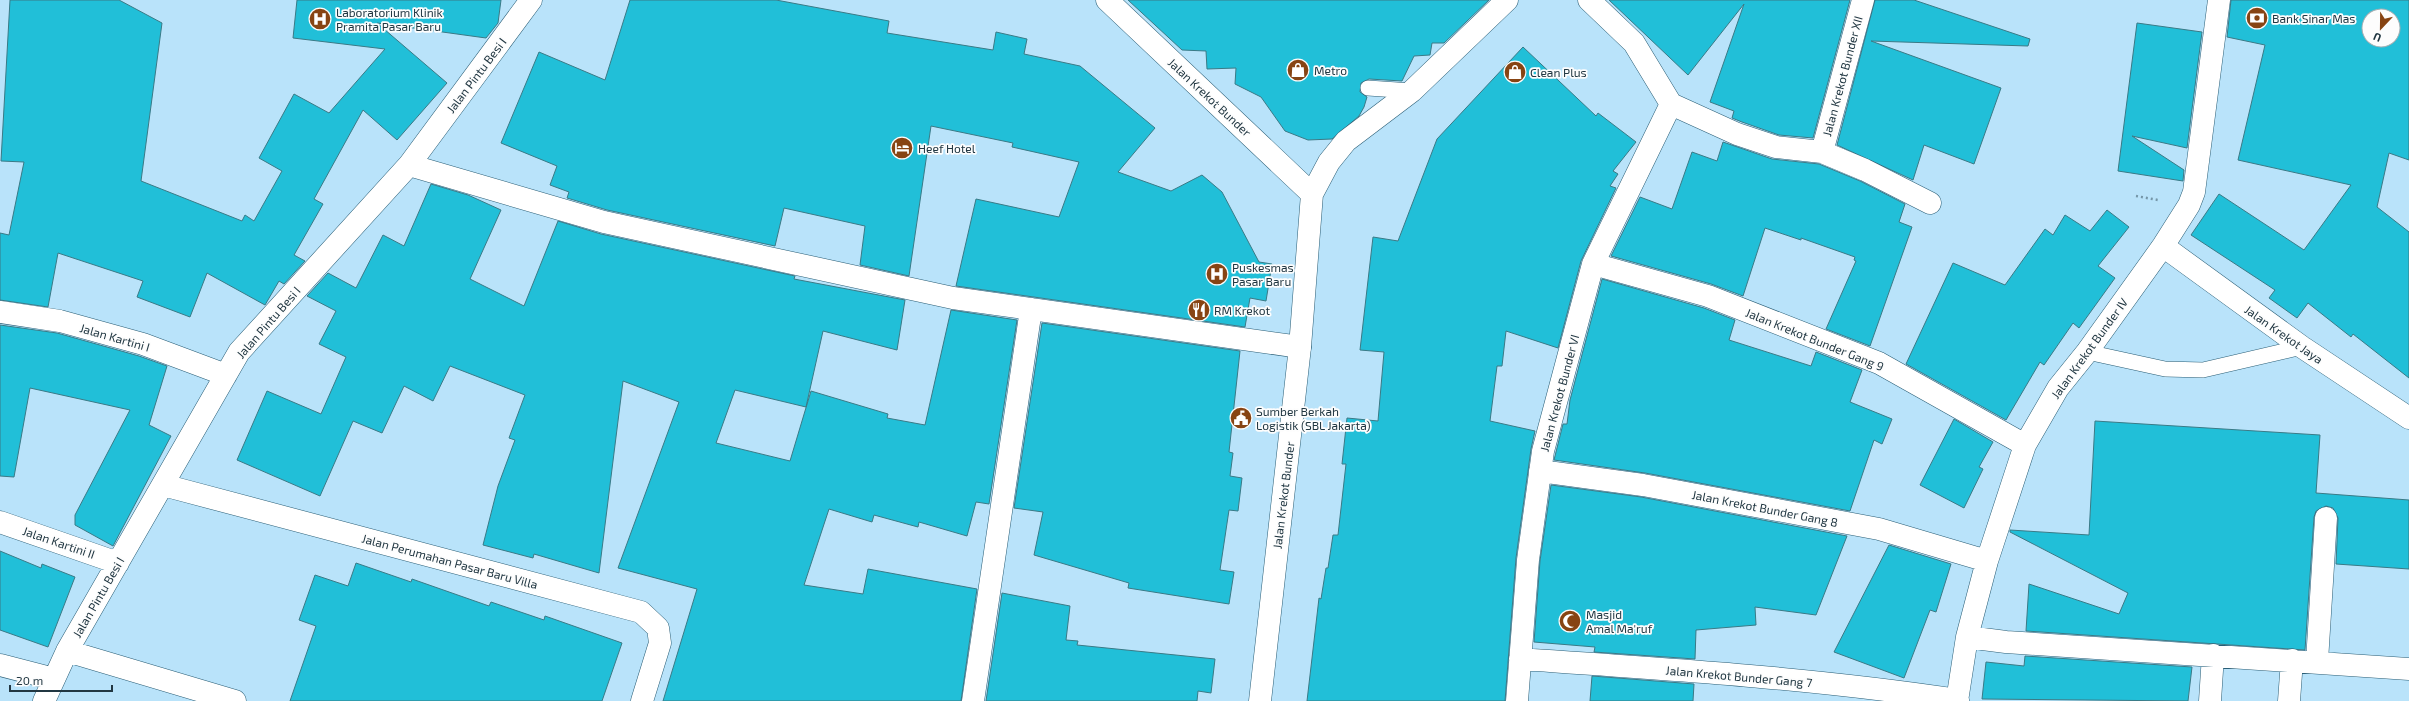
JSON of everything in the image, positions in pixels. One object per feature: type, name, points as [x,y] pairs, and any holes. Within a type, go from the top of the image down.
[{"type":"street","name":"Jalan Pintu Besi I","points":[[44,701],[67,651],[239,352],[409,165],[531,0]]},
{"type":"street","name":"Jalan Krekot Bunder","points":[[1107,0],[1312,194]]},
{"type":"street","name":"Jalan Krekot Bunder","points":[[1260,701],[1300,347],[1312,194],[1329,162],[1346,141],[1356,135],[1412,91],[1507,0]]},
{"type":"street","points":[[1588,0],[1634,43],[1671,104]]},
{"type":"street","name":"Jalan Krekot Bunder XII","points":[[1822,152],[1863,0]]},
{"type":"street","name":"Jalan Krekot Bunder IV","points":[[1958,701],[1967,637],[1987,561],[2025,445],[2058,388],[2087,352],[2163,246],[2189,205],[2194,192],[2219,0]]},
{"type":"street","name":"Jalan Krekot Bunder XII","points":[[1671,104],[1737,134],[1776,146],[1822,152],[1865,170],[1930,203]]},
{"type":"street","name":"Jalan Krekot Bunder VI","points":[[1517,701],[1528,560],[1543,451],[1593,264],[1671,104]]},
{"type":"street","points":[[409,165],[604,222],[953,298],[1300,347]]},
{"type":"street","name":"Jalan Krekot Jaya","points":[[2163,246],[2302,347],[2409,418]]},
{"type":"street","name":"Jalan Krekot Bunder Gang 9","points":[[1593,264],[1708,296],[1879,363],[2025,445]]},
{"type":"street","points":[[974,701],[1031,309]]},
{"type":"street","name":"Jalan Kartini I","points":[[0,312],[60,321],[136,342],[226,375]]},
{"type":"street","name":"Jalan Krekot Bunder Gang 8","points":[[1540,471],[1642,485],[1879,529],[1987,561]]},
{"type":"street","name":"Jalan Perumahan Pasar Baru Villa","points":[[163,485],[642,612],[658,628],[660,643],[642,701]]},
{"type":"street","points":[[2317,661],[2326,518]]},
{"type":"street","name":"Jalan Kartini II","points":[[0,522],[118,563]]},
{"type":"street","points":[[1967,637],[2006,642],[2317,661],[2409,669]]},
{"type":"street","points":[[67,651],[235,701]]},
{"type":"street","points":[[2210,701],[2213,655]]},
{"type":"street","name":"Jalan Krekot Bunder Gang 7","points":[[1520,659],[1702,671],[1916,694],[1958,701]]},
{"type":"street","points":[[2289,701],[2292,660]]},
{"type":"street","points":[[2,665],[54,679]]},
{"type":"lane","points":[[1368,88],[1412,91]]},
{"type":"lane","points":[[2087,352],[2165,369],[2203,370],[2302,347]]},
{"type":"building","points":[[10,0],[119,0],[162,23],[141,181],[242,221],[245,215],[254,221],[282,171],[259,158],[294,94],[329,113],[385,49],[293,38],[297,0],[501,0],[498,23],[486,38],[377,23],[447,83],[397,140],[363,110],[314,199],[323,204],[294,255],[305,261],[284,284],[279,281],[265,305],[207,273],[190,317],[137,297],[143,281],[58,253],[48,307],[0,300],[0,233],[9,235],[24,162],[1,161]]},
{"type":"building","points":[[630,0],[776,0],[889,21],[887,33],[993,50],[996,32],[1027,39],[1024,54],[1080,66],[1155,128],[1118,172],[1171,191],[1202,175],[1222,192],[1259,262],[1272,264],[1266,301],[1250,298],[1245,327],[956,286],[976,199],[1059,217],[1079,162],[1012,147],[1013,143],[931,126],[909,276],[860,265],[865,226],[784,208],[775,246],[607,210],[567,198],[569,192],[550,185],[557,166],[501,143],[539,52],[605,80]]},
{"type":"building","name":"Metro","points":[[1128,0],[1489,0],[1444,43],[1432,43],[1430,55],[1414,56],[1402,81],[1369,79],[1361,83],[1360,92],[1367,97],[1364,107],[1359,116],[1332,139],[1308,140],[1285,131],[1261,97],[1235,84],[1236,68],[1207,69],[1206,51],[1182,50]]},
{"type":"building","points":[[1609,0],[1850,0],[1813,138],[1779,135],[1732,118],[1734,111],[1710,102],[1744,4],[1688,75]]},
{"type":"building","points":[[1875,0],[1914,0],[2030,39],[2028,46],[1871,41],[2001,88],[1974,164],[1924,145],[1913,180],[1837,145]]},
{"type":"building","points":[[2231,0],[2409,0],[2409,160],[2389,153],[2377,207],[2409,232],[2409,378],[2353,334],[2351,337],[2308,303],[2297,318],[2269,298],[2275,290],[2191,235],[2219,194],[2304,250],[2351,185],[2238,160],[2265,45],[2227,37]]},
{"type":"building","points":[[2137,23],[2202,32],[2187,148],[2132,136],[2184,170],[2183,181],[2118,171]]},
{"type":"building","points":[[1523,47],[1596,116],[1598,113],[1636,142],[1613,171],[1618,174],[1610,186],[1616,188],[1581,261],[1558,348],[1506,331],[1502,366],[1497,366],[1490,421],[1535,431],[1531,449],[1516,558],[1505,701],[1307,701],[1319,598],[1321,599],[1326,568],[1328,568],[1333,535],[1338,535],[1346,464],[1342,464],[1347,418],[1378,421],[1384,352],[1360,350],[1373,237],[1398,241],[1437,139]]},
{"type":"building","points":[[1723,142],[1772,159],[1819,164],[1860,181],[1905,204],[1899,222],[1912,227],[1870,346],[1826,329],[1856,261],[1854,260],[1855,257],[1801,238],[1801,240],[1765,228],[1743,296],[1711,284],[1611,256],[1640,197],[1672,209],[1692,152],[1717,161]]},
{"type":"building","points":[[431,184],[468,195],[501,210],[470,279],[524,306],[558,221],[601,234],[795,276],[794,279],[905,300],[897,350],[823,331],[806,407],[735,390],[716,443],[790,461],[811,391],[888,414],[887,418],[925,425],[951,310],[1017,320],[989,504],[976,502],[967,536],[919,522],[918,527],[874,515],[872,522],[829,509],[804,585],[863,594],[868,569],[977,589],[961,701],[663,701],[697,589],[618,568],[679,402],[623,381],[599,573],[534,554],[533,558],[483,545],[498,486],[515,440],[509,438],[525,395],[450,366],[433,401],[404,386],[382,433],[353,421],[320,496],[237,460],[267,391],[321,414],[346,357],[319,344],[336,311],[307,296],[328,273],[356,288],[383,235],[404,246]]},
{"type":"building","points":[[2107,210],[2129,227],[2098,266],[2115,278],[2079,328],[2073,323],[2044,365],[2040,362],[2006,420],[1906,364],[1953,263],[2005,285],[2045,229],[2053,235],[2065,215],[2090,231]]},
{"type":"building","points":[[1602,279],[1704,308],[1735,320],[1729,340],[1811,366],[1816,352],[1862,370],[1850,402],[1892,419],[1882,444],[1874,440],[1850,511],[1645,473],[1554,460],[1563,424],[1567,424],[1570,400]]},
{"type":"building","points":[[1042,323],[1240,351],[1229,452],[1233,453],[1230,476],[1242,478],[1238,511],[1229,510],[1220,570],[1234,572],[1229,604],[1128,588],[1129,583],[1034,555],[1043,512],[1014,508]]},
{"type":"building","points":[[0,325],[57,333],[139,356],[167,366],[149,425],[171,436],[113,546],[75,525],[75,515],[130,410],[30,388],[14,477],[0,476]]},
{"type":"building","points":[[1954,419],[1993,442],[1979,467],[1983,469],[1964,508],[1920,485]]},
{"type":"building","points":[[2095,421],[2320,435],[2316,493],[2409,500],[2409,569],[2336,564],[2338,518],[2333,508],[2326,506],[2316,511],[2314,517],[2305,650],[2026,631],[2029,584],[2119,614],[2128,593],[2010,532],[2010,530],[2089,535]]},
{"type":"building","points":[[1551,485],[1641,497],[1847,536],[1816,615],[1755,607],[1756,625],[1696,630],[1695,659],[1594,652],[1595,647],[1534,642],[1540,561]]},
{"type":"building","points":[[1889,545],[1951,564],[1936,612],[1930,610],[1904,678],[1834,652]]},
{"type":"building","points":[[0,551],[41,568],[42,564],[75,577],[48,647],[0,630]]},
{"type":"building","points":[[356,563],[411,582],[412,579],[489,606],[491,602],[544,620],[545,616],[622,643],[602,701],[290,701],[316,626],[299,620],[315,575],[348,586]]},
{"type":"building","points":[[1002,593],[1070,606],[1066,640],[1078,641],[1077,645],[1215,659],[1211,693],[1198,691],[1197,701],[986,701]]},
{"type":"building","points":[[2025,656],[2192,667],[2188,701],[1982,699],[1986,662],[2024,666]]},
{"type":"building","points":[[1592,676],[1694,684],[1693,701],[1590,701]]},
{"type":"place","name":"Bank Sinar Mas","points":[[2257,18]]},
{"type":"place","name":"Laboratorium Klinik Pramita Pasar Baru","points":[[320,19]]},
{"type":"place","name":"Metro","points":[[1298,70]]},
{"type":"place","name":"Clean Plus","points":[[1515,72]]},
{"type":"place","name":"Heef Hotel","points":[[902,148]]},
{"type":"place","name":"Puskesmas Pasar Baru","points":[[1217,274]]},
{"type":"place","name":"RM Krekot","points":[[1199,310]]},
{"type":"place","name":"Sumber Berkah Logistik (SBL Jakarta)","points":[[1241,418]]},
{"type":"place","name":"Masjid Amal Ma'ruf","points":[[1570,621]]}]
